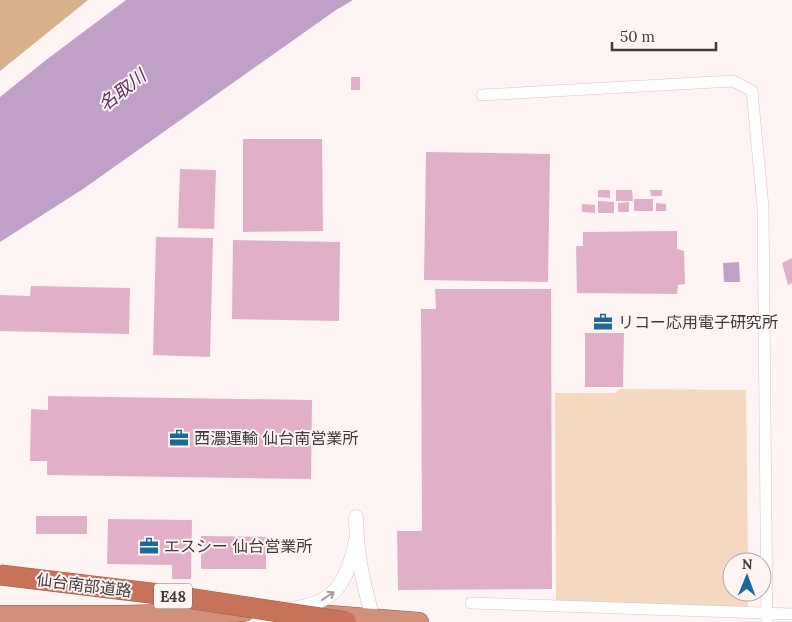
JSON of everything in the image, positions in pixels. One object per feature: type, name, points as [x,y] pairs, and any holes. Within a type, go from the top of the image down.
[{"type":"highway","name":"仙台南部道路","points":[[0,575],[167,595],[346,622]]},
{"type":"highway","points":[[0,615],[247,612],[419,622]]},
{"type":"street","points":[[482,95],[733,81],[752,91],[763,207],[768,617]]},
{"type":"street","points":[[356,518],[356,540],[360,567],[374,620]]},
{"type":"street","points":[[247,612],[313,605],[327,598],[338,590],[344,580],[351,563],[356,540]]},
{"type":"street","points":[[471,603],[768,617],[792,614]]},
{"type":"shaded area","points":[[0,0],[88,0],[0,71]]},
{"type":"shaded area","points":[[620,389],[746,390],[748,552],[722,552],[722,602],[748,602],[748,607],[556,601],[555,393],[615,393]]},
{"type":"water","name":"名取川","points":[[126,0],[353,0],[336,10],[83,189],[0,242],[0,97]]},
{"type":"water","points":[[739,262],[740,282],[724,282],[723,263]]},
{"type":"building","points":[[351,77],[360,77],[360,90],[351,90]]},
{"type":"building","points":[[243,139],[322,139],[323,231],[243,232]]},
{"type":"building","points":[[426,152],[550,154],[548,282],[424,280]]},
{"type":"building","points":[[180,169],[216,170],[214,229],[178,228]]},
{"type":"building","points":[[598,190],[610,190],[610,198],[598,197]]},
{"type":"building","points":[[616,190],[632,190],[633,201],[616,201]]},
{"type":"building","points":[[650,190],[662,190],[662,196],[651,196]]},
{"type":"building","points":[[634,199],[653,199],[653,211],[634,211]]},
{"type":"building","points":[[598,201],[614,202],[614,213],[598,213]]},
{"type":"building","points":[[629,202],[629,212],[618,212],[618,203]]},
{"type":"building","points":[[656,203],[666,204],[666,211],[656,211]]},
{"type":"building","points":[[582,204],[595,205],[595,213],[582,212]]},
{"type":"building","points":[[677,231],[677,249],[684,251],[685,284],[678,285],[677,294],[577,293],[576,246],[583,246],[583,232]]},
{"type":"building","points":[[156,237],[213,238],[210,357],[153,355]]},
{"type":"building","points":[[233,240],[340,242],[339,321],[232,319]]},
{"type":"building","points":[[792,258],[792,283],[788,285],[782,263]]},
{"type":"building","points":[[31,286],[130,288],[129,334],[0,331],[0,295],[30,296]]},
{"type":"building","points":[[435,289],[551,289],[552,589],[398,590],[397,531],[422,531],[421,309],[436,309]]},
{"type":"building","points":[[585,333],[624,333],[623,387],[585,387]]},
{"type":"building","points":[[48,396],[312,400],[311,479],[47,475],[47,461],[30,461],[31,409],[48,410]]},
{"type":"building","points":[[36,516],[87,516],[87,534],[36,534]]},
{"type":"building","points":[[108,519],[192,520],[191,579],[172,579],[172,565],[107,564]]},
{"type":"building","points":[[201,536],[266,537],[266,569],[201,569]]},
{"type":"place","name":"リコー応用電子研究所","points":[[603,322]]},
{"type":"place","name":"西濃運輸 仙台南営業所","points":[[179,438]]},
{"type":"place","name":"エスシー 仙台営業所","points":[[149,546]]}]
